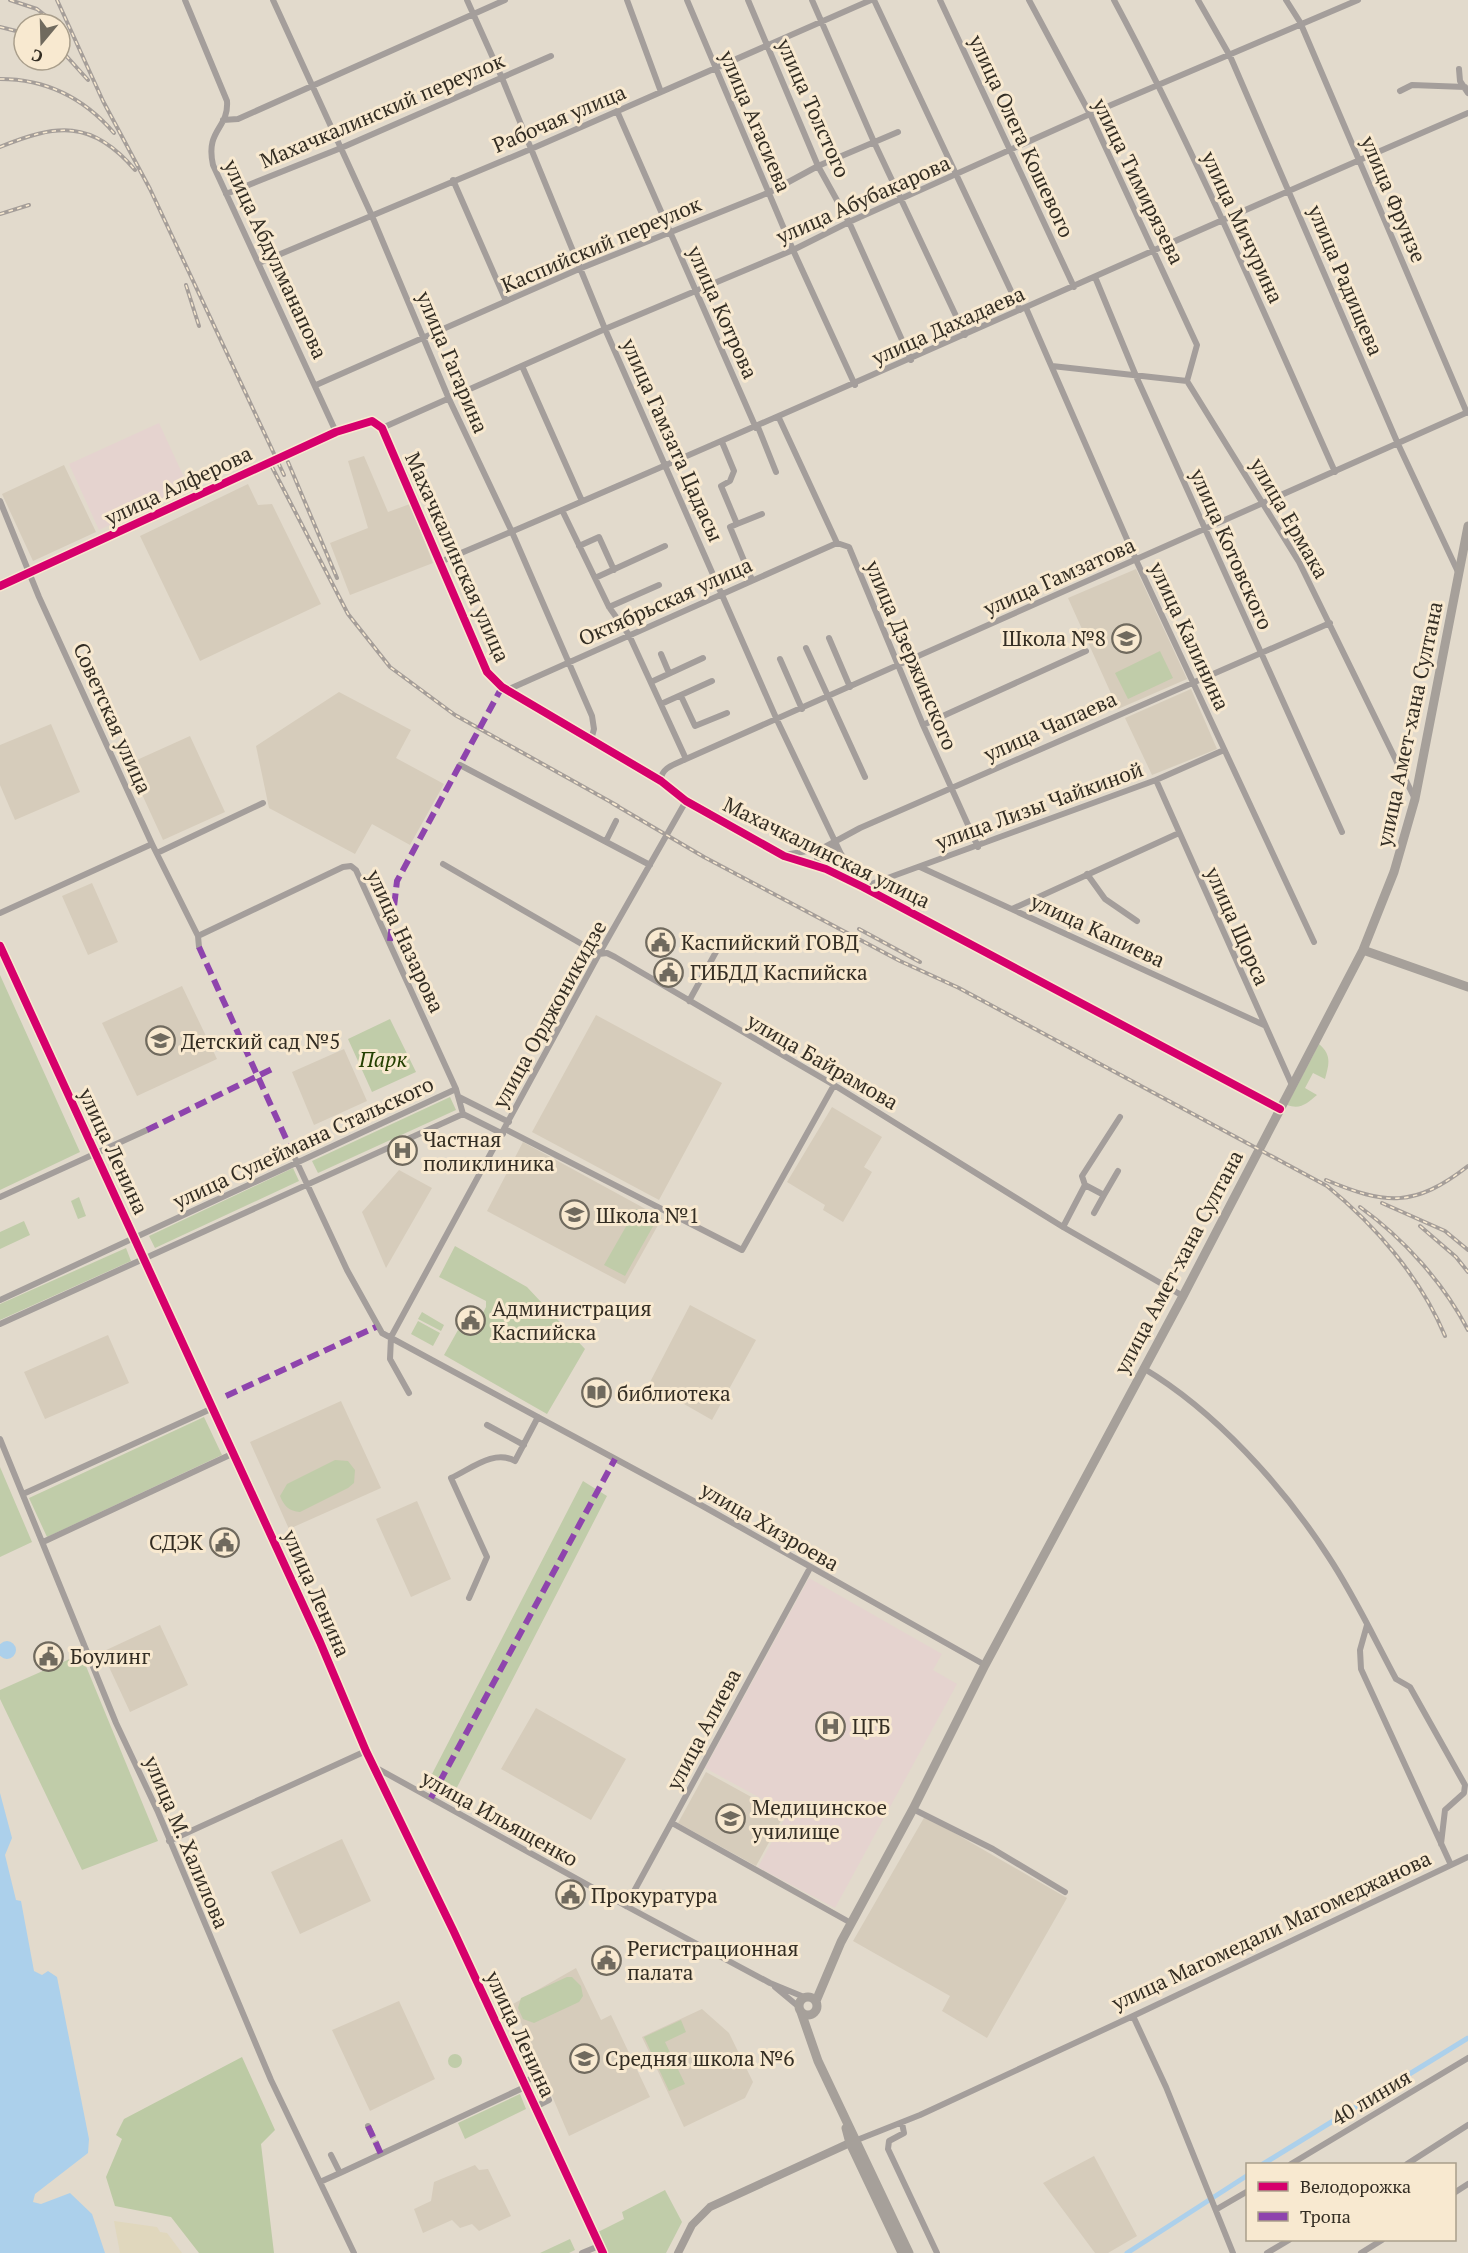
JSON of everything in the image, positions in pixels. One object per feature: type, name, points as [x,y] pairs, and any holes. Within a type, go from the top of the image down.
[{"type":"main road","name":"улица Амет-хана Султана","points":[[809,1998],[824,1980],[851,1923],[913,1809],[985,1665],[1183,1296],[1363,950],[1394,872],[1415,799],[1468,526]]},
{"type":"main road","points":[[1363,950],[1468,987]]},
{"type":"main road","points":[[800,2009],[809,1998],[815,2012],[811,2038]]},
{"type":"main road","points":[[800,2009],[806,2014],[815,2012]]},
{"type":"main road","points":[[800,2009],[902,2253]]},
{"type":"main road","points":[[678,2253],[692,2226],[710,2207],[854,2141]]},
{"type":"main road","points":[[854,2141],[909,2253]]},
{"type":"street","name":"улица Абдулманапова","points":[[184,0],[227,101],[223,120],[210,144],[213,165],[336,432]]},
{"type":"street","name":"улица Гагарина","points":[[273,0],[372,216],[449,399],[512,532],[594,721],[591,740]]},
{"type":"street","name":"улица Гамзата Цадасы","points":[[467,0],[502,78],[579,269],[777,720],[841,854],[863,887]]},
{"type":"street","points":[[223,120],[238,119],[505,0]]},
{"type":"street","points":[[627,0],[661,92]]},
{"type":"street","name":"улица Агасиева","points":[[687,0],[793,250],[855,385]]},
{"type":"street","name":"улица Толстого","points":[[748,0],[818,166],[849,222],[911,360]]},
{"type":"street","points":[[812,0],[874,142],[965,335]]},
{"type":"street","name":"Рабочая улица","points":[[259,263],[531,149],[769,46],[820,21],[873,0]]},
{"type":"street","name":"улица Калинина","points":[[873,0],[956,176],[1052,366],[1136,560],[1314,942]]},
{"type":"street","name":"улица Олега Кошевого","points":[[940,0],[1012,149],[1074,287]]},
{"type":"street","name":"улица Тимирязева","points":[[1029,0],[1090,114],[1197,345],[1188,381]]},
{"type":"street","name":"улица Мичурина","points":[[1114,0],[1159,84],[1335,472]]},
{"type":"street","name":"улица Радищева","points":[[1198,0],[1230,56],[1398,444],[1459,574]]},
{"type":"street","name":"улица Фрунзе","points":[[1286,0],[1300,22],[1468,412]]},
{"type":"street","name":"улица Абубакарова","points":[[382,428],[605,329],[793,250],[849,222],[1090,114],[1230,56],[1300,22],[1358,0]]},
{"type":"street","name":"Махачкалинский переулок","points":[[226,194],[341,148],[551,56]]},
{"type":"street","points":[[1459,69],[1460,81],[1466,90]]},
{"type":"street","points":[[1400,91],[1412,85],[1466,90]]},
{"type":"street","name":"улица Котрова","points":[[617,111],[776,472]]},
{"type":"street","name":"улица Дахадаева","points":[[440,562],[855,385],[1222,219],[1468,113]]},
{"type":"street","name":"Каспийский переулок","points":[[316,385],[579,269],[770,192],[818,166],[898,132]]},
{"type":"street","points":[[453,180],[507,301]]},
{"type":"street","name":"улица Котовского","points":[[1095,277],[1136,376],[1342,832]]},
{"type":"street","points":[[522,366],[582,501]]},
{"type":"street","points":[[1052,366],[1188,381]]},
{"type":"street","name":"улица Ермака","points":[[1188,381],[1299,562],[1415,799]]},
{"type":"street","name":"улица Гамзатова","points":[[661,781],[660,775],[664,770],[686,759],[1468,412]]},
{"type":"street","name":"улица Дзержинского","points":[[779,418],[837,543],[849,547],[950,789],[978,847]]},
{"type":"street","name":"улица Алферова","points":[[0,586],[336,432],[372,421],[382,428]]},
{"type":"street","name":"Махачкалинская улица","points":[[382,428],[487,672],[507,690],[661,781],[686,801],[784,856],[826,869],[863,887],[1280,1109]]},
{"type":"street","points":[[722,442],[734,471],[730,481],[721,486],[737,524]]},
{"type":"street","name":"Советская улица","points":[[0,501],[29,572],[152,844],[198,936],[200,947]]},
{"type":"street","points":[[562,510],[609,607],[629,635],[686,759]]},
{"type":"street","points":[[752,580],[730,527],[762,514]]},
{"type":"street","points":[[579,546],[599,537],[614,570]]},
{"type":"street","name":"Октябрьская улица","points":[[507,690],[837,543]]},
{"type":"street","points":[[595,578],[665,546]]},
{"type":"street","points":[[609,607],[659,585]]},
{"type":"street","name":"улица Чапаева","points":[[784,856],[823,848],[1192,681],[1330,623]]},
{"type":"street","points":[[829,638],[850,687]]},
{"type":"street","points":[[806,648],[865,777]]},
{"type":"street","points":[[923,725],[1086,651]]},
{"type":"street","points":[[661,654],[669,673]]},
{"type":"street","points":[[651,682],[703,658]]},
{"type":"street","points":[[780,659],[801,709]]},
{"type":"street","points":[[661,704],[712,681]]},
{"type":"street","points":[[681,696],[695,726],[727,713]]},
{"type":"street","name":"улица Лизы Чайкиной","points":[[863,887],[978,847],[1156,780],[1224,750]]},
{"type":"street","points":[[460,765],[650,865]]},
{"type":"street","name":"улица Щорса","points":[[1156,780],[1263,1025],[1292,1084]]},
{"type":"street","name":"улица Орджоникидзе","points":[[391,1337],[599,954],[686,801]]},
{"type":"street","points":[[157,853],[263,803]]},
{"type":"street","points":[[606,841],[616,821]]},
{"type":"street","points":[[1012,909],[1179,833]]},
{"type":"street","points":[[0,913],[152,844]]},
{"type":"street","points":[[833,847],[841,854],[836,867],[826,869],[818,861],[818,854],[823,848],[833,847]]},
{"type":"street","name":"улица Байрамова","points":[[443,864],[599,954],[607,953],[834,1085],[1063,1227],[1183,1296]]},
{"type":"street","name":"улица Назарова","points":[[198,936],[343,867],[351,866],[356,870],[390,941],[456,1089],[463,1114]]},
{"type":"street","name":"улица Капиева","points":[[919,867],[1263,1025]]},
{"type":"street","points":[[1087,874],[1105,899],[1137,921]]},
{"type":"street","points":[[689,1001],[722,941]]},
{"type":"street","name":"улица Ленина","points":[[0,946],[320,1642],[366,1751],[601,2249]]},
{"type":"street","points":[[459,1097],[506,1128],[742,1250],[834,1085]]},
{"type":"street","name":"улица Сулеймана Стальского","points":[[0,1300],[456,1089]]},
{"type":"street","points":[[463,1114],[506,1128]]},
{"type":"street","name":"улица Сулеймана Стальского","points":[[0,1324],[463,1114]]},
{"type":"street","points":[[1104,1195],[1085,1185],[1082,1176],[1120,1117]]},
{"type":"street","points":[[0,1197],[147,1130]]},
{"type":"street","points":[[293,1154],[306,1184]]},
{"type":"street","points":[[1094,1212],[1118,1171]]},
{"type":"street","name":"улица Хизроева","points":[[306,1184],[369,1313],[382,1333],[985,1665]]},
{"type":"street","points":[[1063,1227],[1085,1185]]},
{"type":"street","points":[[391,1337],[390,1359],[410,1393]]},
{"type":"street","points":[[1143,1368],[1173,1386],[1225,1432],[1264,1474],[1328,1556],[1396,1679],[1410,1687],[1465,1785],[1464,1793],[1445,1810],[1442,1844]]},
{"type":"street","points":[[23,1494],[213,1408]]},
{"type":"street","points":[[469,1598],[487,1557],[451,1478],[494,1456],[504,1455],[515,1461],[538,1417]]},
{"type":"street","points":[[487,1425],[524,1444]]},
{"type":"street","name":"улица М. Халилова","points":[[0,1439],[116,1723],[169,1841],[274,2089],[354,2253]]},
{"type":"street","points":[[43,1542],[234,1453]]},
{"type":"street","name":"улица Алиева","points":[[626,1906],[810,1568]]},
{"type":"street","name":"улица Магомедали Магомеджановa","points":[[854,2141],[902,2123],[1451,1865],[1361,1669],[1360,1650],[1367,1625]]},
{"type":"street","points":[[169,1841],[366,1751]]},
{"type":"street","name":"улица Ильященко","points":[[373,1766],[770,1983]]},
{"type":"street","points":[[913,1809],[993,1849],[1065,1892]]},
{"type":"street","points":[[672,1822],[851,1923]]},
{"type":"street","points":[[1451,1865],[1468,1857]]},
{"type":"street","points":[[770,1983],[809,1998]]},
{"type":"street","points":[[770,1983],[800,2009]]},
{"type":"street","points":[[1133,2016],[1211,2194],[1233,2253]]},
{"type":"street","name":"40 линия","points":[[1293,2163],[1468,2058]]},
{"type":"street","points":[[320,2182],[524,2085],[538,2076],[549,2100],[535,2107]]},
{"type":"street","points":[[902,2123],[904,2133],[889,2141],[888,2149],[937,2253]]},
{"type":"street","points":[[1409,2163],[1468,2126]]},
{"type":"street","points":[[377,2145],[381,2154]]},
{"type":"street","points":[[332,2155],[340,2173]]},
{"type":"street","points":[[1216,2206],[1246,2192]]},
{"type":"street","points":[[1267,2253],[1286,2241]]},
{"type":"street","points":[[1361,2253],[1380,2241]]},
{"type":"street","points":[[582,2253],[601,2249]]},
{"type":"shaded area","points":[[159,423],[189,488],[99,530],[69,464]]},
{"type":"shaded area","points":[[364,456],[388,512],[410,504],[433,563],[350,595],[330,543],[368,528],[348,461]]},
{"type":"shaded area","points":[[64,465],[96,532],[33,561],[2,494]]},
{"type":"shaded area","points":[[248,484],[258,505],[272,504],[321,604],[200,661],[140,536]]},
{"type":"shaded area","name":"Школа №8","points":[[1136,569],[1187,679],[1118,709],[1068,598]]},
{"type":"shaded area","points":[[1191,689],[1217,749],[1152,775],[1125,718]]},
{"type":"shaded area","points":[[339,692],[411,730],[396,758],[444,784],[410,845],[372,824],[355,854],[269,808],[256,746]]},
{"type":"shaded area","points":[[51,724],[80,792],[15,820],[0,785],[0,745]]},
{"type":"shaded area","points":[[190,736],[225,812],[163,840],[128,764]]},
{"type":"shaded area","points":[[92,883],[118,942],[88,955],[62,896]]},
{"type":"shaded area","name":"Детский сад №5","points":[[182,986],[217,1059],[137,1096],[102,1023]]},
{"type":"shaded area","points":[[596,1015],[722,1083],[659,1200],[532,1132]]},
{"type":"shaded area","points":[[344,1049],[367,1101],[314,1125],[292,1072]]},
{"type":"shaded area","points":[[832,1107],[882,1137],[864,1167],[872,1172],[843,1222],[823,1210],[825,1205],[787,1182]]},
{"type":"shaded area","name":"Школа №1","points":[[523,1142],[662,1218],[625,1284],[487,1211]]},
{"type":"shaded area","points":[[399,1170],[432,1188],[386,1268],[362,1212]]},
{"type":"shaded area","points":[[690,1305],[756,1340],[712,1420],[649,1384]]},
{"type":"shaded area","points":[[108,1335],[129,1383],[45,1419],[24,1372]]},
{"type":"shaded area","points":[[341,1401],[381,1488],[289,1529],[250,1442]]},
{"type":"shaded area","points":[[417,1501],[451,1579],[411,1597],[376,1519]]},
{"type":"shaded area","name":"ЦГБ","points":[[809,1578],[942,1654],[933,1670],[957,1684],[835,1908],[758,1867],[788,1813],[705,1768]]},
{"type":"shaded area","points":[[160,1625],[188,1685],[130,1712],[102,1652]]},
{"type":"shaded area","points":[[536,1708],[626,1759],[591,1820],[501,1769]]},
{"type":"shaded area","name":"Медицинское училище","points":[[706,1772],[784,1815],[756,1866],[678,1823]]},
{"type":"shaded area","points":[[925,1816],[1067,1898],[987,2038],[942,2011],[950,1996],[853,1941]]},
{"type":"shaded area","points":[[342,1839],[371,1901],[300,1934],[271,1872]]},
{"type":"shaded area","name":"Средняя школа №6","points":[[576,1968],[601,2020],[611,2015],[650,2097],[569,2136],[513,2004]]},
{"type":"shaded area","points":[[399,2001],[435,2079],[370,2111],[332,2030]]},
{"type":"shaded area","points":[[702,2009],[729,2033],[753,2082],[745,2098],[684,2127],[642,2037]]},
{"type":"shaded area","points":[[1094,2156],[1137,2236],[1108,2253],[1095,2253],[1043,2183]]},
{"type":"shaded area","points":[[475,2165],[479,2170],[488,2169],[511,2216],[479,2231],[472,2224],[460,2228],[452,2220],[423,2233],[414,2209],[431,2201],[434,2182]]},
{"type":"green space","points":[[1160,651],[1173,678],[1128,699],[1115,673]]},
{"type":"green space","points":[[0,975],[80,1152],[0,1190]]},
{"type":"green space","name":"Парк","points":[[390,1019],[416,1072],[372,1092],[348,1039]]},
{"type":"green space","points":[[1319,1044],[1328,1056],[1325,1079],[1313,1073],[1305,1088],[1317,1095],[1300,1106],[1287,1105]]},
{"type":"green space","points":[[450,1097],[456,1110],[318,1173],[312,1161]]},
{"type":"green space","points":[[293,1168],[299,1181],[155,1248],[149,1236]]},
{"type":"green space","points":[[79,1197],[86,1216],[78,1219],[71,1201]]},
{"type":"green space","points":[[636,1209],[656,1221],[625,1276],[604,1265]]},
{"type":"green space","points":[[24,1221],[30,1235],[0,1249],[0,1232]]},
{"type":"green space","points":[[455,1246],[527,1287],[585,1349],[547,1414],[444,1355],[458,1330],[471,1336],[486,1307],[486,1301],[439,1277]]},
{"type":"green space","points":[[126,1248],[131,1261],[0,1320],[0,1304]]},
{"type":"green space","points":[[422,1312],[444,1325],[441,1331],[418,1319]]},
{"type":"green space","points":[[418,1321],[440,1333],[433,1346],[411,1334]]},
{"type":"green space","points":[[204,1417],[222,1455],[47,1537],[29,1498]]},
{"type":"green space","points":[[335,1460],[348,1461],[355,1470],[354,1483],[300,1512],[285,1505],[280,1496],[287,1484]]},
{"type":"green space","points":[[0,1467],[32,1542],[0,1557]]},
{"type":"green space","points":[[583,1481],[607,1496],[452,1797],[432,1774]]},
{"type":"green space","points":[[81,1654],[158,1841],[82,1870],[0,1699],[0,1690]]},
{"type":"green space","points":[[567,1977],[572,1977],[581,1986],[583,1996],[579,2002],[534,2023],[523,2019],[518,2008],[521,1998]]},
{"type":"green space","points":[[681,2020],[686,2032],[665,2042],[685,2084],[669,2091],[644,2037]]},
{"type":"green space","points":[[452,2054],[458,2054],[462,2061],[458,2068],[452,2068],[448,2064],[448,2058]]},
{"type":"green space","points":[[242,2057],[275,2130],[261,2144],[274,2253],[199,2253],[171,2217],[115,2206],[106,2177],[122,2139],[116,2135],[124,2119]]},
{"type":"green space","points":[[520,2094],[526,2109],[465,2139],[458,2123]]},
{"type":"green space","points":[[665,2190],[682,2222],[666,2253],[606,2253],[596,2233],[624,2219],[622,2212]]},
{"type":"green space","points":[[570,2239],[575,2250],[569,2253],[540,2253]]},
{"type":"sand","points":[[114,2221],[157,2227],[160,2232],[167,2233],[182,2253],[120,2253]]},
{"type":"water","points":[[4,1642],[10,1642],[15,1647],[15,1653],[10,1658],[4,1658],[-1,1653],[-1,1647]]},
{"type":"water","points":[[0,1793],[12,1838],[5,1855],[16,1900],[21,1901],[34,1971],[42,1975],[48,1971],[57,1977],[89,2139],[88,2153],[35,2194],[33,2202],[41,2204],[70,2193],[92,2214],[105,2253],[0,2253]]},
{"type":"waterway","points":[[1265,2163],[1468,2038]]},
{"type":"waterway","points":[[1127,2253],[1246,2176]]},
{"type":"tunnel","points":[[371,2133],[377,2145]]},
{"type":"railway","points":[[10,0],[41,12]]},
{"type":"railway","points":[[57,0],[103,101],[150,189],[284,475]]},
{"type":"railway","points":[[0,27],[12,30]]},
{"type":"railway","points":[[72,62],[88,80]]},
{"type":"railway","points":[[0,79],[33,83],[63,93],[90,110],[114,133]]},
{"type":"railway","points":[[0,147],[39,134],[72,131],[88,134],[104,142],[119,153],[135,170]]},
{"type":"railway","points":[[0,214],[29,205]]},
{"type":"railway","points":[[186,285],[199,326]]},
{"type":"railway","points":[[288,462],[337,578]]},
{"type":"railway","points":[[272,467],[348,614],[390,667],[455,715],[618,806]]},
{"type":"railway","points":[[612,803],[704,857],[900,961],[959,988],[1327,1186],[1379,1235],[1410,1273],[1445,1336]]},
{"type":"railway","points":[[859,929],[920,962]]},
{"type":"railway","points":[[1326,1180],[1366,1194],[1383,1198],[1399,1198],[1431,1189],[1449,1180],[1468,1166]]},
{"type":"railway","points":[[1382,1203],[1445,1231],[1468,1250]]},
{"type":"railway","points":[[1360,1207],[1392,1233],[1421,1262],[1447,1295],[1468,1330]]},
{"type":"railway","points":[[1420,1226],[1456,1257],[1468,1272]]},
{"type":"marked path","points":[[390,941],[397,881],[502,687]]},
{"type":"marked path","points":[[199,947],[293,1154]]},
{"type":"marked path","points":[[147,1130],[274,1068]]},
{"type":"marked path","points":[[226,1396],[376,1327]]},
{"type":"marked path","points":[[431,1798],[615,1459]]},
{"type":"marked path","points":[[368,2126],[381,2154]]},
{"type":"cycle path","points":[[0,586],[336,432],[372,421],[382,428],[487,672],[502,687],[661,781],[686,801],[784,856],[826,869],[863,887],[1280,1109]]},
{"type":"cycle path","points":[[0,946],[320,1642],[366,1751],[454,1932],[603,2253]]},
{"type":"place","name":"Школа №8","points":[[1127,638]]},
{"type":"place","name":"Каспийский ГОВД","points":[[660,942]]},
{"type":"place","name":"ГИБДД Каспийска","points":[[669,972]]},
{"type":"place","name":"Детский сад №5","points":[[160,1041]]},
{"type":"place","name":"Частная поликлиника","points":[[402,1151]]},
{"type":"place","name":"Школа №1","points":[[575,1215]]},
{"type":"place","name":"Администрация Каспийска","points":[[471,1320]]},
{"type":"place","name":"библиотека","points":[[596,1393]]},
{"type":"place","name":"СДЭК","points":[[224,1542]]},
{"type":"place","name":"Боулинг","points":[[49,1656]]},
{"type":"place","name":"ЦГБ","points":[[831,1726]]},
{"type":"place","name":"Медицинское училище","points":[[731,1819]]},
{"type":"place","name":"Прокуратура","points":[[570,1895]]},
{"type":"place","name":"Регистрационная палата","points":[[606,1960]]},
{"type":"place","name":"Средняя школа №6","points":[[584,2058]]}]
